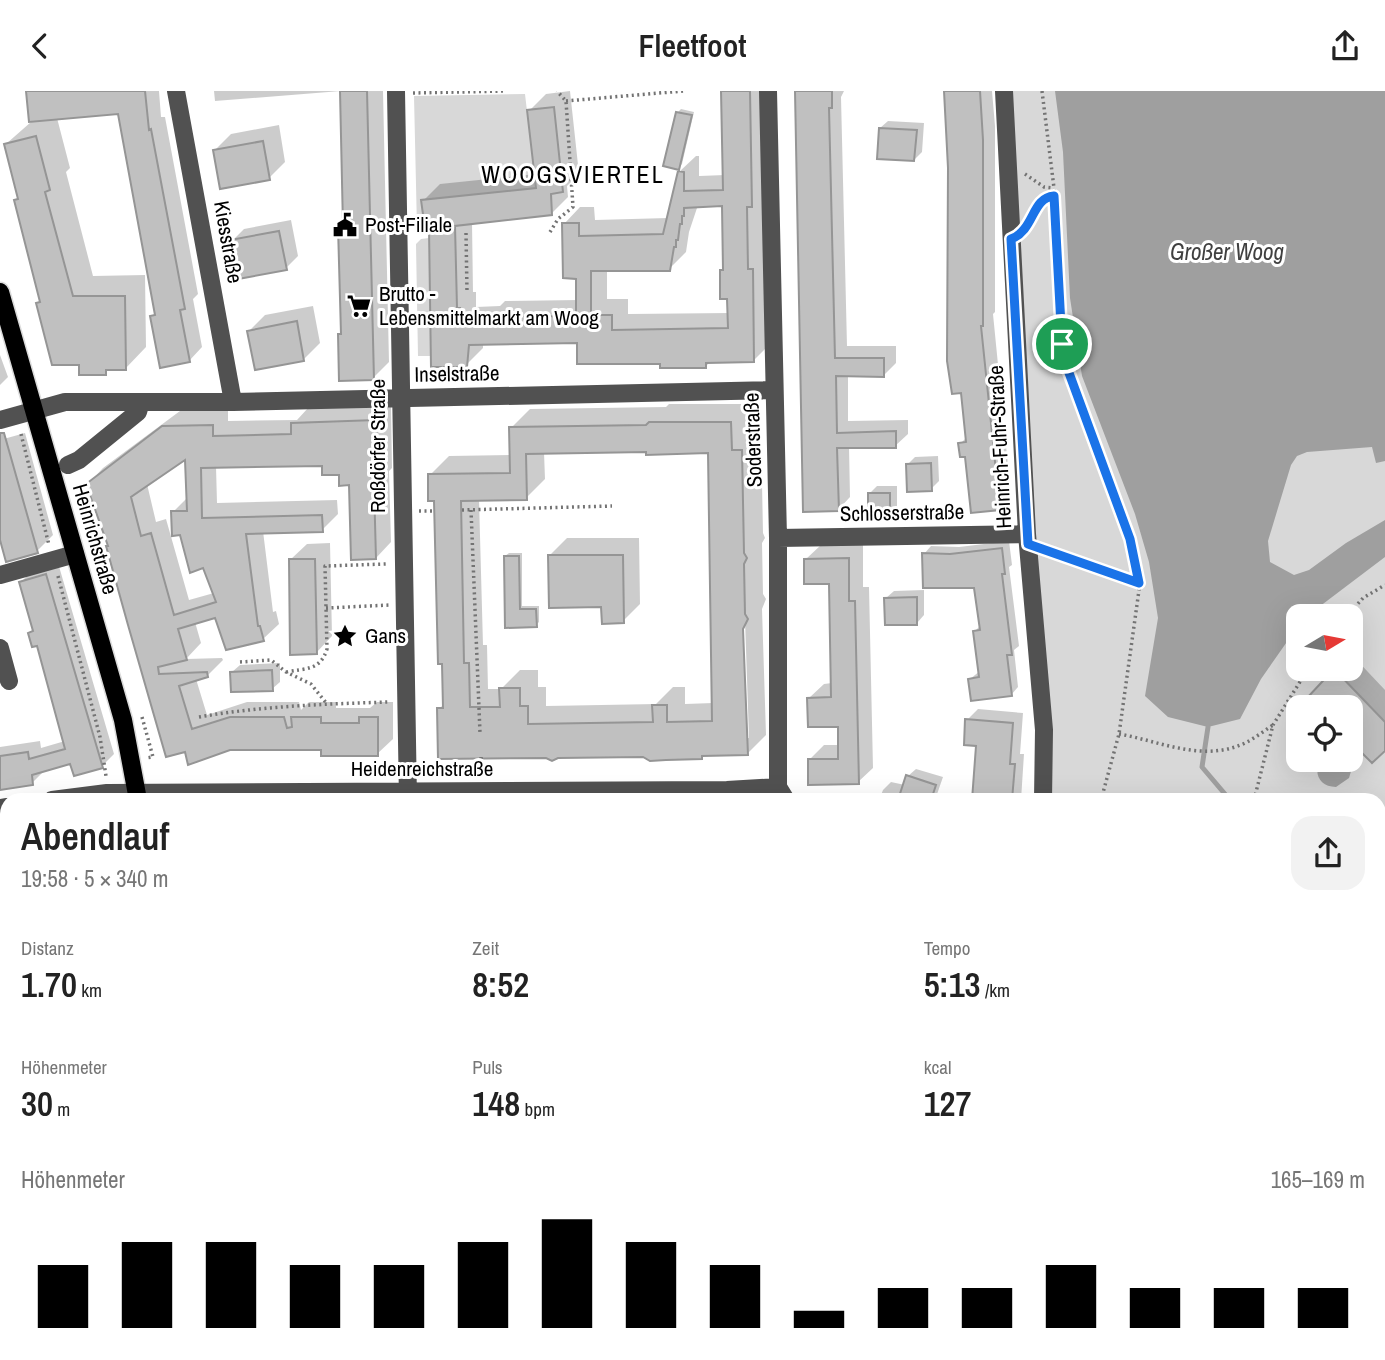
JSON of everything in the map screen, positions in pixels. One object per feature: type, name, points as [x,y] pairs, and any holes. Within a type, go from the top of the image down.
[{"type":"main road","name":"Heinrichstraße","points":[[0,292],[123,720],[137,793]]},
{"type":"street","name":"Kiesstraße","points":[[176,91],[233,402]]},
{"type":"street","name":"Soderstraße","points":[[768,91],[782,793]]},
{"type":"street","name":"Heinrich-Fuhr-Straße","points":[[1004,91],[1028,539],[1044,730],[1043,793]]},
{"type":"street","name":"Roßdörfer Straße","points":[[396,92],[408,793]]},
{"type":"street","name":"Inselstraße","points":[[0,419],[65,402],[233,402],[774,390]]},
{"type":"street","points":[[68,465],[79,460],[138,412],[141,402]]},
{"type":"street","name":"Schlosserstraße","points":[[778,538],[1028,539]]},
{"type":"street","points":[[0,575],[75,554]]},
{"type":"street","points":[[0,648],[9,681]]},
{"type":"path","points":[[396,92],[505,91]]},
{"type":"path","points":[[550,232],[558,219],[573,207],[566,101],[557,91]]},
{"type":"path","points":[[566,101],[683,91]]},
{"type":"path","points":[[1042,91],[1054,188],[1065,362],[1130,539],[1139,583],[1119,734],[1103,793]]},
{"type":"path","points":[[1008,163],[1044,187],[1054,188]]},
{"type":"path","points":[[1011,239],[1021,235],[1045,197],[1054,196]]},
{"type":"path","points":[[466,233],[467,292]]},
{"type":"path","points":[[19,428],[103,750],[107,793]]},
{"type":"path","points":[[462,510],[612,506]]},
{"type":"path","points":[[471,510],[480,733]]},
{"type":"path","points":[[1028,539],[1139,583]]},
{"type":"path","points":[[286,672],[318,666],[324,659],[327,649],[325,566],[402,563]]},
{"type":"path","points":[[1358,604],[1385,585]]},
{"type":"path","points":[[326,608],[404,605]]},
{"type":"path","points":[[240,662],[271,660],[286,672],[311,684],[327,703]]},
{"type":"path","points":[[1256,793],[1273,725],[1300,681]]},
{"type":"path","points":[[199,717],[241,709],[327,703],[405,702]]},
{"type":"path","points":[[1119,734],[1181,750],[1217,751],[1243,744],[1273,725]]},
{"type":"shaded area","name":"Großer Woog","points":[[1009,91],[1385,91],[1385,793],[1045,793]]},
{"type":"shaded area","points":[[525,94],[536,188],[422,200],[425,229],[417,229],[414,96]]},
{"type":"shaded area","points":[[429,238],[431,356],[418,356],[416,244],[421,239]]},
{"type":"water","name":"Großer Woog","points":[[1055,91],[1385,91],[1385,461],[1376,463],[1372,447],[1307,452],[1297,456],[1291,465],[1268,541],[1270,562],[1294,575],[1309,570],[1346,543],[1385,520],[1385,557],[1323,604],[1286,604],[1286,643],[1261,679],[1240,719],[1208,727],[1168,717],[1145,696],[1158,618],[1149,562],[1135,514],[1082,376],[1070,298],[1063,152]]},
{"type":"water","points":[[1317,772],[1351,772],[1349,778],[1336,787],[1326,785]]},
{"type":"building","points":[[26,91],[145,91],[149,130],[151,129],[185,309],[180,310],[190,362],[160,368],[150,316],[155,315],[118,114],[29,122]]},
{"type":"building","points":[[340,91],[367,91],[374,380],[339,381],[338,334],[341,334],[338,227],[343,227]]},
{"type":"building","points":[[721,91],[750,91],[752,207],[747,207],[748,269],[753,269],[754,362],[706,363],[706,368],[660,368],[660,364],[577,364],[577,343],[469,345],[467,367],[431,367],[429,229],[425,229],[421,200],[536,188],[527,110],[554,107],[563,192],[551,194],[552,215],[455,226],[457,308],[460,308],[460,323],[487,322],[487,317],[576,316],[576,279],[563,278],[562,223],[579,223],[579,236],[663,234],[678,171],[684,172],[684,191],[723,190]],"holes":[[[722,206],[723,270],[720,270],[720,299],[727,299],[728,328],[612,330],[612,315],[591,315],[591,271],[670,271],[684,208]]]},
{"type":"building","points":[[795,91],[832,91],[832,108],[829,108],[835,358],[884,358],[884,377],[836,376],[837,433],[896,431],[896,448],[837,448],[839,511],[803,512]]},
{"type":"building","points":[[944,91],[980,91],[983,140],[981,326],[1000,510],[971,513],[965,457],[960,457],[958,443],[966,442],[961,393],[952,394],[947,361],[948,168]]},
{"type":"building","points":[[676,112],[692,115],[679,170],[663,166]]},
{"type":"building","points":[[879,128],[917,130],[914,161],[877,159]]},
{"type":"building","points":[[36,136],[50,190],[45,192],[73,296],[125,296],[126,370],[106,370],[106,375],[79,375],[79,365],[52,365],[36,303],[40,302],[14,200],[18,199],[4,144]]},
{"type":"building","points":[[263,141],[270,180],[220,189],[213,150]]},
{"type":"building","points":[[279,231],[287,270],[238,279],[230,240]]},
{"type":"building","points":[[297,321],[304,361],[255,370],[247,331]]},
{"type":"building","points":[[376,420],[376,559],[351,560],[349,485],[339,486],[339,475],[322,475],[322,466],[201,468],[202,518],[322,515],[323,532],[246,534],[258,626],[264,641],[226,650],[215,618],[178,629],[187,660],[158,667],[159,674],[207,672],[208,677],[179,686],[192,729],[230,717],[284,717],[287,728],[292,727],[291,717],[321,717],[321,723],[359,723],[359,717],[378,717],[378,756],[321,756],[321,750],[230,750],[188,765],[185,752],[166,757],[108,546],[86,484],[162,426],[213,425],[213,436],[291,434],[291,423]],"holes":[[[185,460],[187,511],[171,511],[172,536],[180,535],[190,573],[203,568],[216,602],[174,615],[151,533],[141,536],[131,497]]]},
{"type":"building","points":[[649,422],[731,422],[732,450],[742,450],[744,553],[747,558],[744,564],[745,614],[748,619],[743,629],[748,755],[650,761],[643,757],[558,758],[552,761],[546,758],[438,759],[437,708],[443,708],[442,664],[438,664],[434,501],[428,501],[428,474],[510,473],[509,427],[646,425]],"holes":[[[646,452],[646,455],[708,453],[712,721],[667,722],[667,705],[652,705],[653,722],[528,724],[528,706],[520,706],[520,688],[499,688],[500,707],[470,707],[469,663],[464,663],[461,501],[527,500],[526,454]]]},
{"type":"building","points":[[0,433],[4,433],[38,553],[6,562],[0,540]]},
{"type":"building","points":[[931,463],[932,491],[907,492],[906,464]]},
{"type":"building","points":[[868,493],[890,493],[890,516],[868,516]]},
{"type":"building","points":[[1002,548],[1005,574],[1002,574],[1012,655],[1007,655],[1012,696],[971,701],[968,679],[979,677],[973,631],[980,630],[974,588],[923,588],[922,553],[950,554]]},
{"type":"building","points":[[548,555],[623,555],[624,623],[602,624],[601,607],[549,608]]},
{"type":"building","points":[[504,556],[519,556],[520,609],[536,609],[537,627],[505,628]]},
{"type":"building","points":[[849,558],[849,601],[855,601],[859,784],[808,785],[808,759],[838,759],[838,727],[808,727],[807,698],[831,697],[829,584],[804,584],[804,559]]},
{"type":"building","points":[[289,559],[315,559],[317,654],[290,655]]},
{"type":"building","points":[[46,574],[103,768],[74,776],[70,764],[32,775],[33,785],[0,790],[0,756],[28,752],[29,759],[65,749],[37,646],[32,647],[28,633],[33,631],[19,582]]},
{"type":"building","points":[[917,597],[917,625],[885,625],[884,598]]},
{"type":"building","points":[[272,670],[273,691],[231,692],[230,672]]},
{"type":"building","points":[[1323,681],[1346,681],[1359,695],[1310,695]]},
{"type":"building","points":[[1363,699],[1385,722],[1385,751],[1372,763],[1363,754]]},
{"type":"building","points":[[965,719],[1013,723],[1010,764],[1015,764],[1013,793],[973,793],[976,746],[964,745]]},
{"type":"building","points":[[906,775],[936,785],[933,793],[900,793]]},
{"type":"waterway","points":[[1208,727],[1202,767],[1224,793]]},
{"type":"place","name":"Post-Filiale","points":[[345,225]]},
{"type":"place","name":"Brutto - Lebensmittelmarkt am Woog","points":[[359,306]]},
{"type":"place","name":"Gans","points":[[345,636]]},
{"type":"district","name":"WOOGSVIERTEL","points":[[573,175]]},
{"type":"route","points":[[1054,196],[1062,344],[1065,362],[1130,539],[1139,583],[1028,544],[1011,239],[1021,235],[1032,220],[1039,203],[1045,197],[1054,196]]}]
